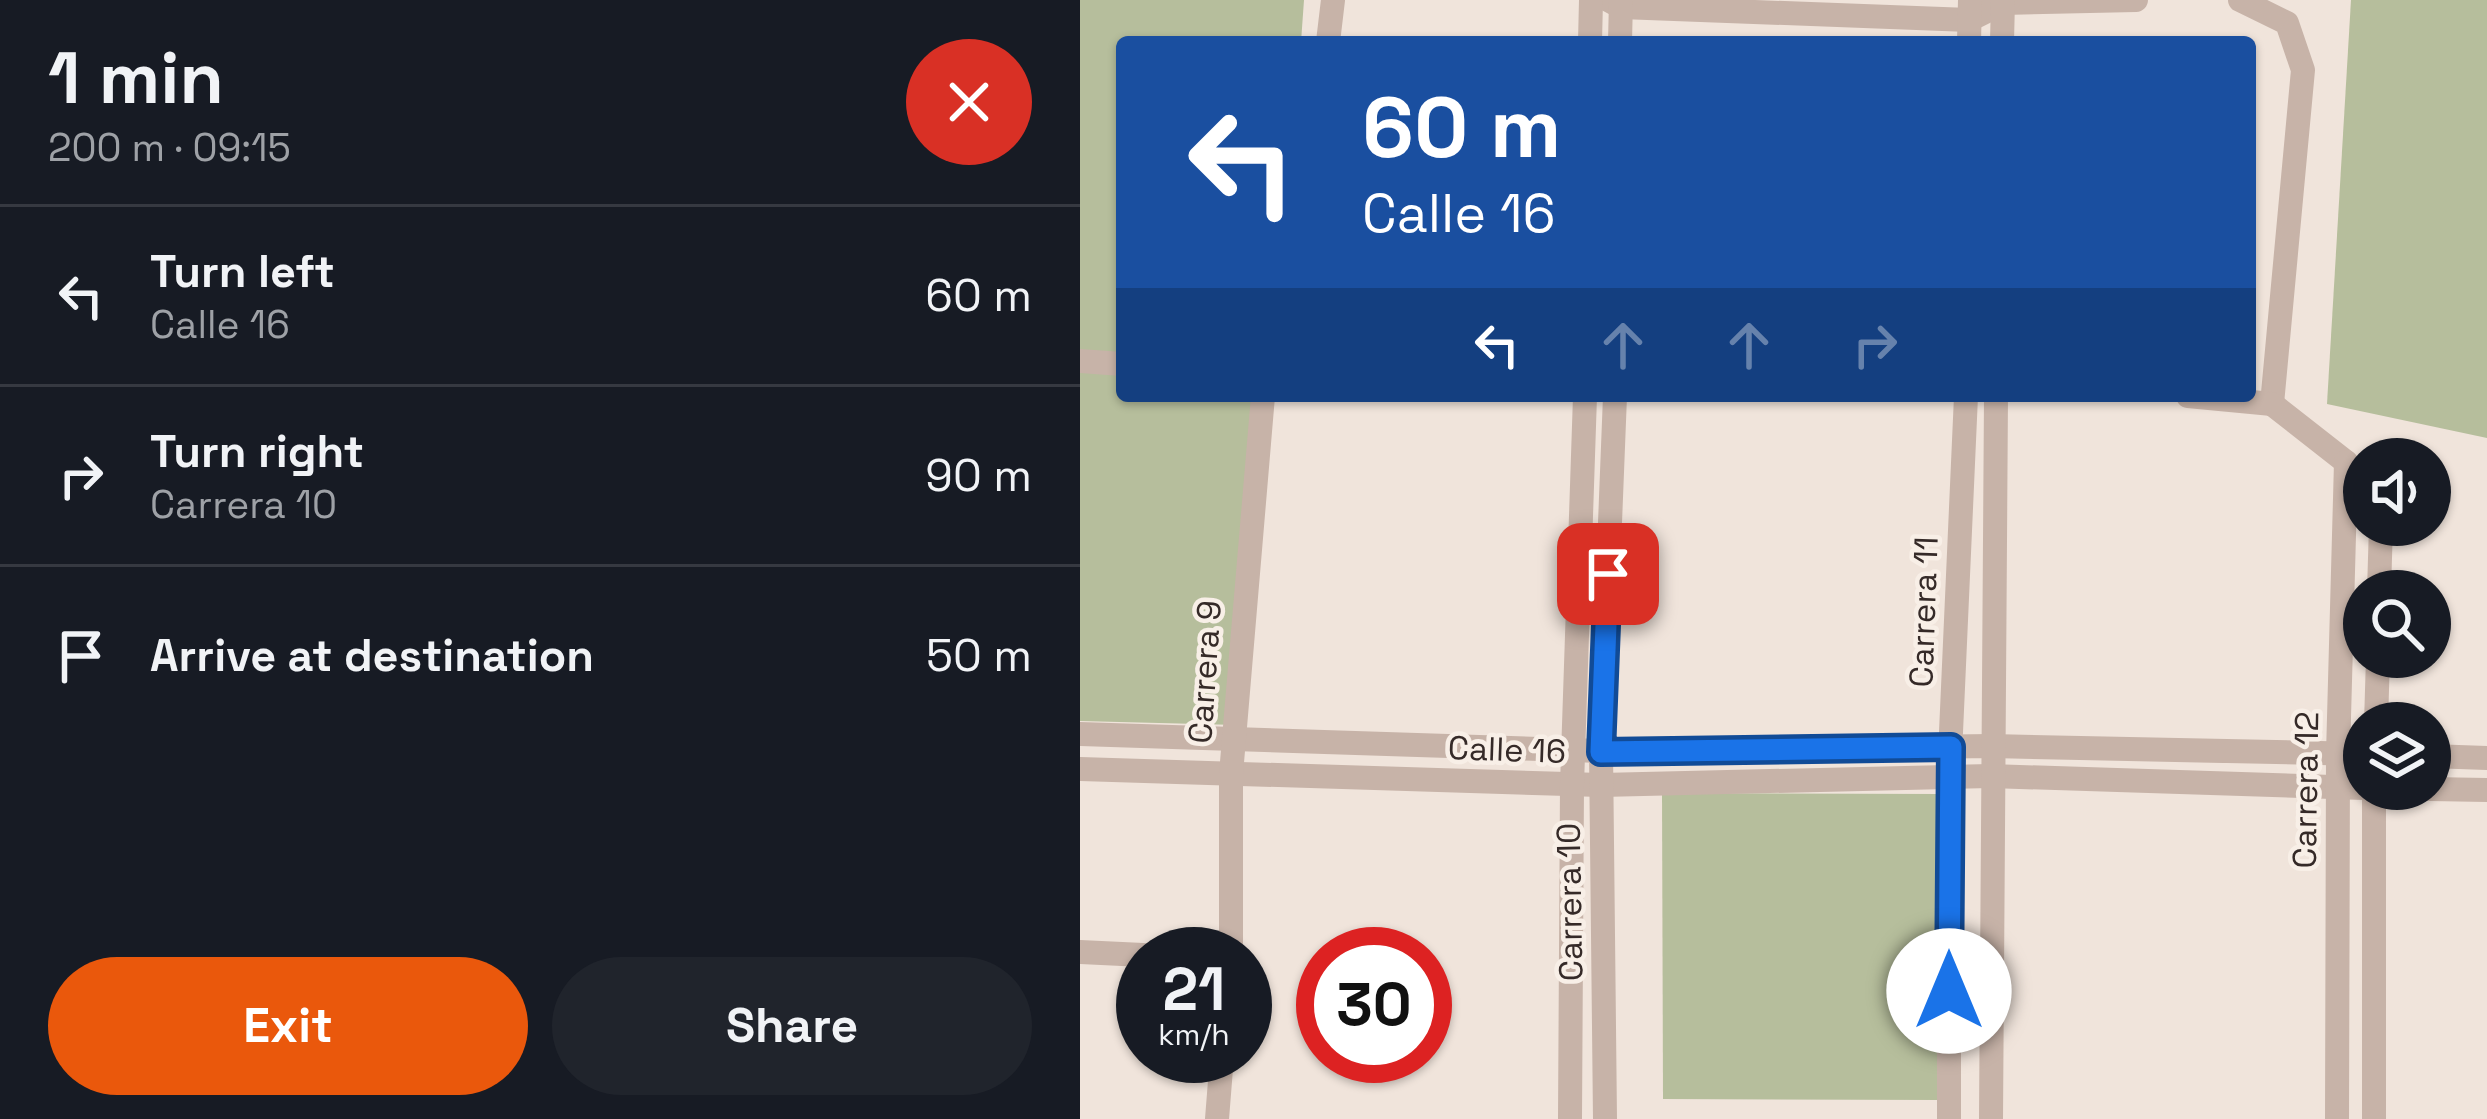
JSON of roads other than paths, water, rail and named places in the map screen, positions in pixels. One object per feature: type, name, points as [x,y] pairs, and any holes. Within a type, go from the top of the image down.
[{"type":"street","points":[[1329,36],[1333,0]]},
{"type":"street","points":[[1590,36],[1591,0]]},
{"type":"street","points":[[1620,36],[1617,2],[1969,21],[2002,1],[2136,0]]},
{"type":"street","points":[[2240,0],[2287,23],[2303,70],[2272,404]]},
{"type":"street","points":[[2002,1],[2002,36]]},
{"type":"street","points":[[1080,361],[1116,364]]},
{"type":"street","name":"Carrera 9","points":[[1232,927],[1231,774],[1260,402]]},
{"type":"street","name":"Carrera 10","points":[[1585,402],[1588,751],[1601,785],[1605,1119]]},
{"type":"street","name":"Carrera 10","points":[[1570,1119],[1572,785],[1588,751],[1615,402]]},
{"type":"street","name":"Carrera 11","points":[[1949,1119],[1949,777],[1966,402]]},
{"type":"street","name":"Carrera 11","points":[[1991,1119],[1996,402]]},
{"type":"street","points":[[2251,402],[2272,404],[2343,460]]},
{"type":"street","name":"Carrera 12","points":[[2347,546],[2350,702]]},
{"type":"street","name":"Calle 16","points":[[1080,734],[1588,751],[1991,746],[2343,754]]},
{"type":"street","points":[[2451,757],[2487,758]]},
{"type":"street","name":"Calle 16","points":[[1080,769],[1572,785],[1990,776],[2343,787]]},
{"type":"street","points":[[2451,789],[2487,790]]},
{"type":"street","name":"Carrera 12","points":[[2337,1119],[2350,810]]},
{"type":"street","name":"Carrera 12","points":[[2374,810],[2374,1119]]},
{"type":"street","points":[[1080,952],[1116,954]]},
{"type":"street","points":[[1217,1119],[1220,1083]]}]
